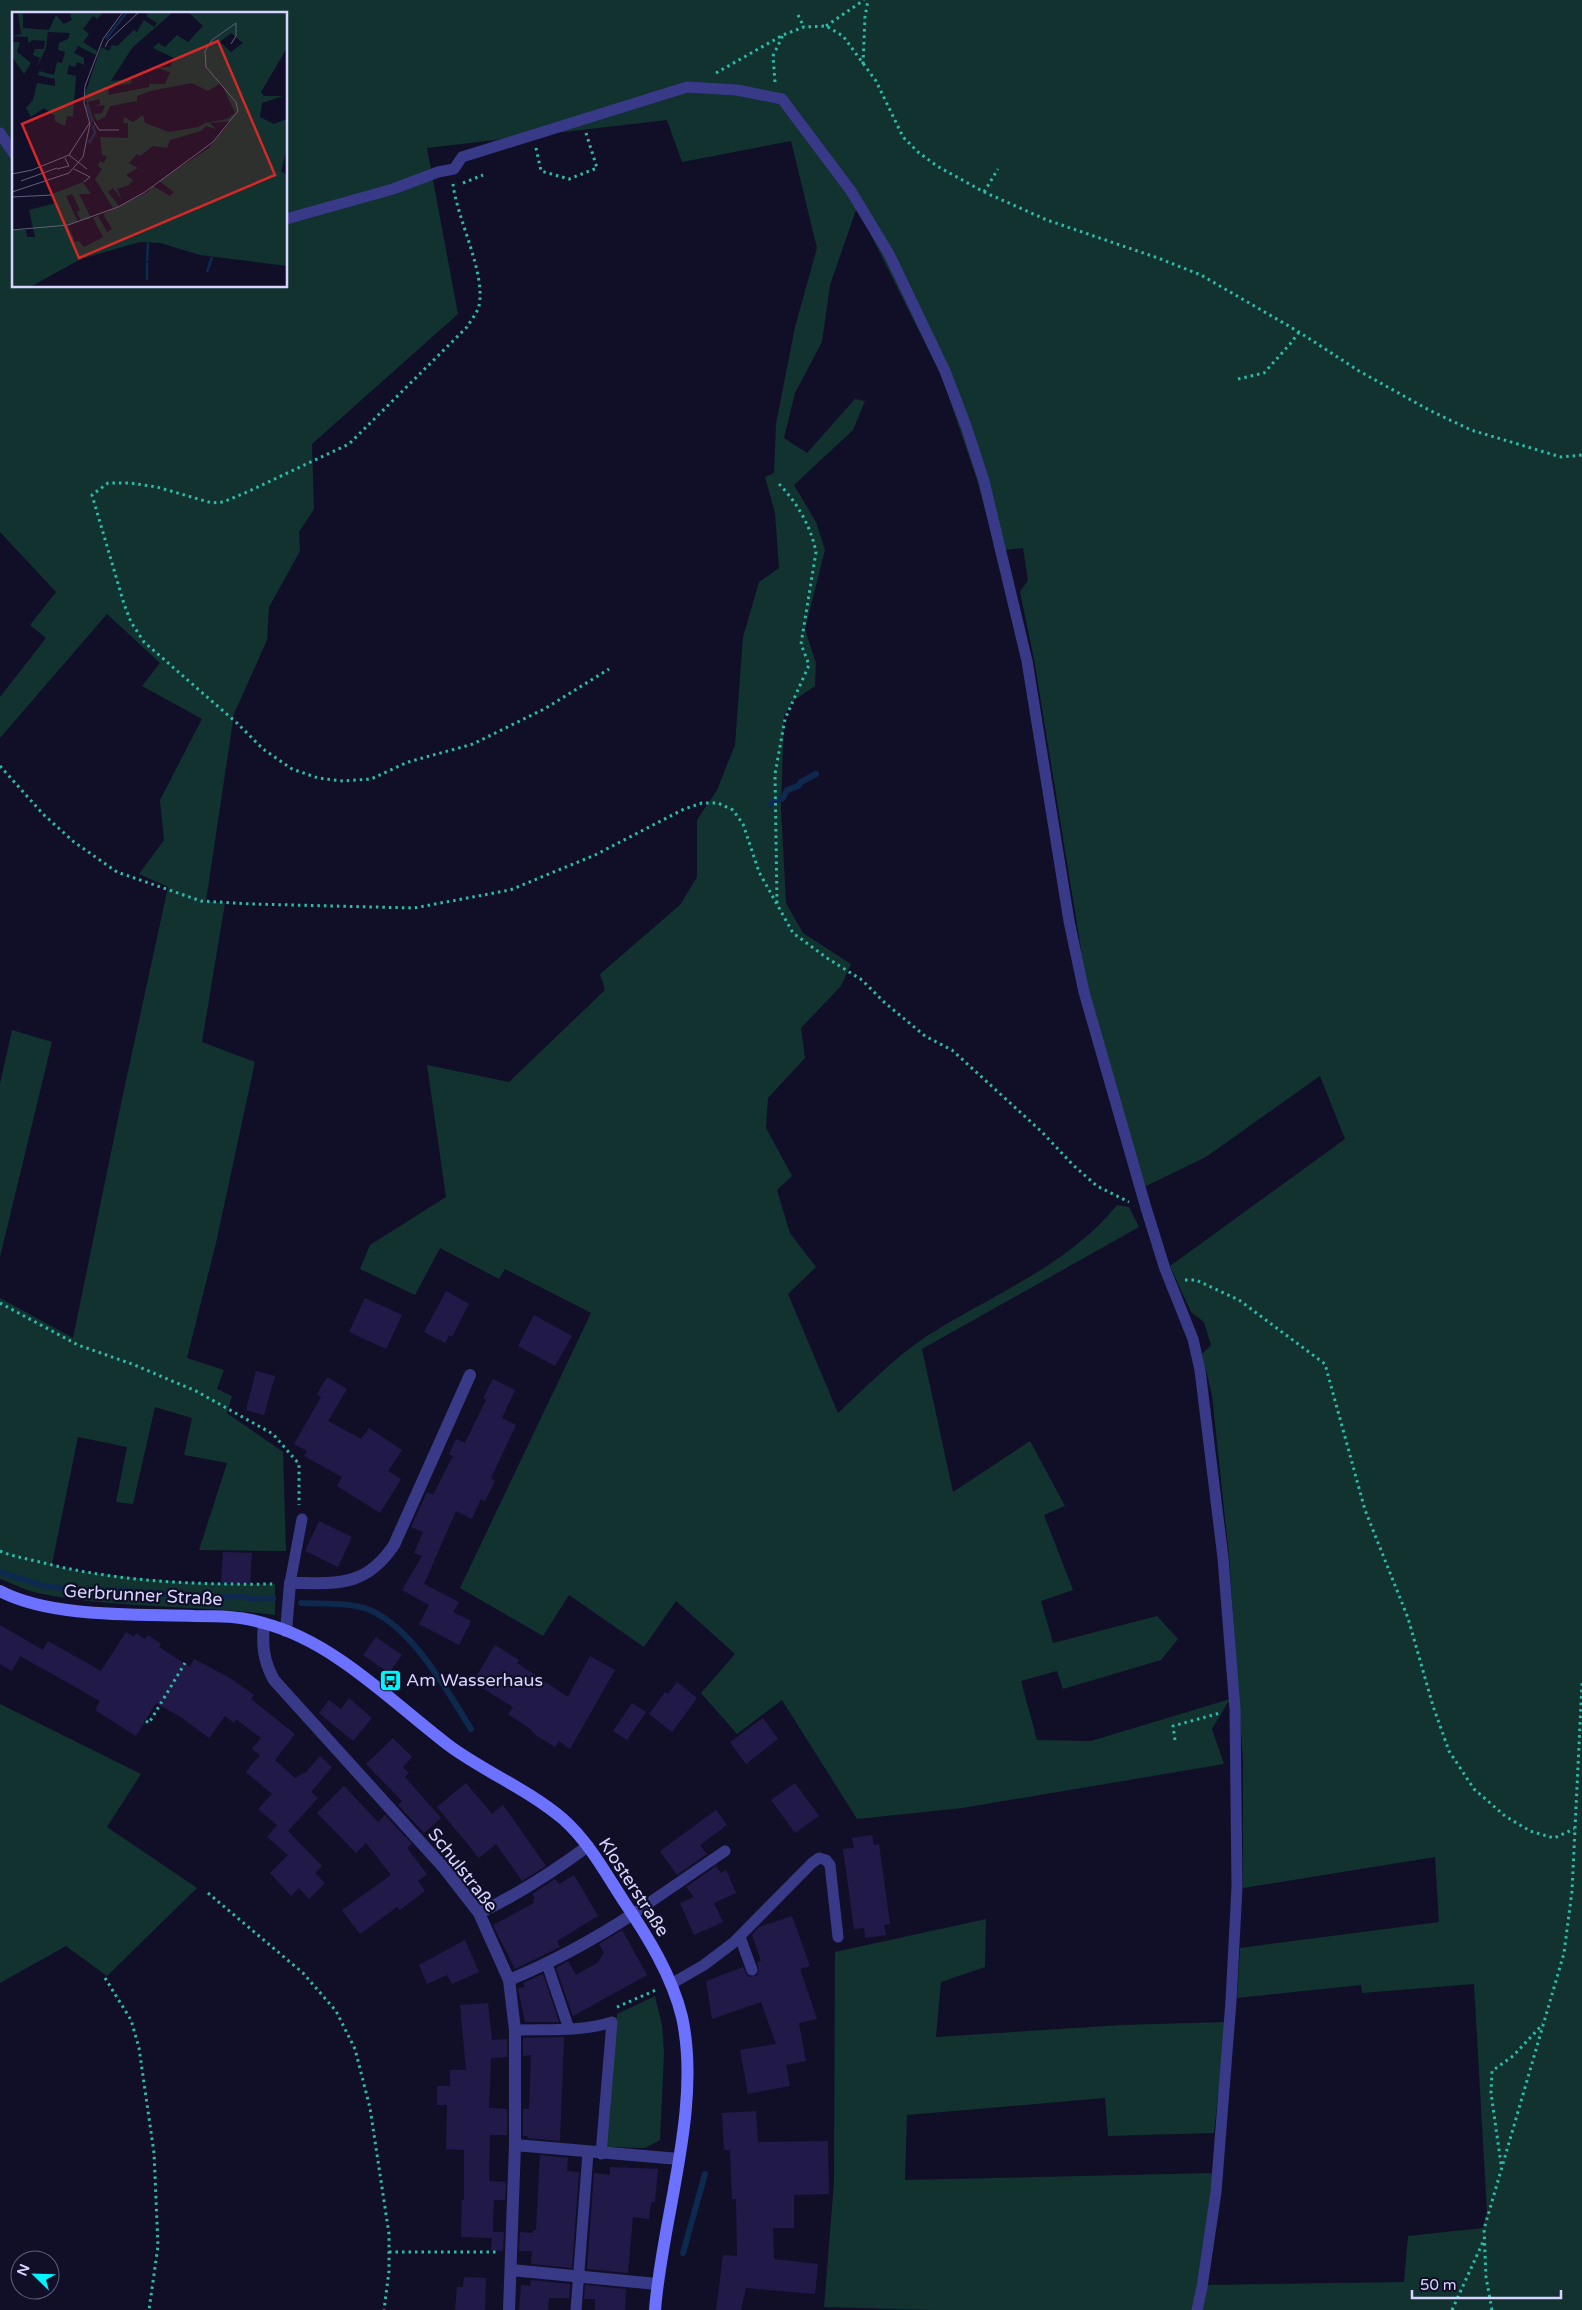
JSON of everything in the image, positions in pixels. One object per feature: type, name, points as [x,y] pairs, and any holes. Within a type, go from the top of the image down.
[{"type":"street","points":[[286,1625],[290,1585],[338,1583],[362,1577],[382,1563],[394,1545],[470,1375]]},
{"type":"street","name":"Gerbrunner Straße","points":[[0,1591],[50,1607],[90,1612],[229,1616],[286,1625]]},
{"type":"street","name":"Schulstraße","points":[[264,1623],[262,1644],[265,1663],[274,1680],[444,1868],[479,1913],[509,1980],[515,2030],[515,2145],[509,2310]]},
{"type":"street","name":"Klosterstraße","points":[[286,1625],[329,1653],[476,1765],[517,1788],[563,1819],[588,1846],[633,1914],[671,1984],[682,2016],[686,2052],[686,2091],[679,2159],[654,2310]]},
{"type":"street","points":[[479,1913],[531,1886],[588,1846]]},
{"type":"street","points":[[509,1980],[547,1964],[602,1935],[633,1914]]},
{"type":"street","points":[[515,2145],[679,2159]]},
{"type":"street","points":[[511,2270],[657,2284]]},
{"type":"lane","points":[[288,218],[394,189],[438,172],[454,169],[462,157],[687,87],[737,90],[782,98],[851,191],[888,254],[946,371],[984,481],[1027,662],[1069,921],[1084,992],[1146,1208],[1165,1269],[1193,1339],[1200,1370],[1223,1558],[1235,1709],[1237,1887],[1231,2002],[1216,2192],[1197,2310]]},
{"type":"lane","points":[[0,133],[12,151]]},
{"type":"lane","points":[[290,1585],[300,1515]]},
{"type":"lane","points":[[633,1914],[725,1851]]},
{"type":"lane","points":[[671,1984],[704,1965],[740,1937],[819,1858],[826,1860],[830,1865],[838,1937]]},
{"type":"lane","points":[[740,1937],[752,1970]]},
{"type":"lane","points":[[547,1964],[569,2029]]},
{"type":"lane","points":[[515,2030],[569,2029],[600,2026],[612,2022],[578,2276],[576,2310]]},
{"type":"path","points":[[712,75],[737,63],[783,35],[804,27],[826,26],[864,0]]},
{"type":"path","points":[[863,64],[865,17],[868,0]]},
{"type":"path","points":[[798,14],[804,27]]},
{"type":"path","points":[[826,26],[843,36],[876,81],[904,137],[918,152],[937,166],[984,192],[1047,220],[1158,258],[1201,275],[1299,332],[1359,371],[1429,410],[1471,430],[1561,457],[1582,455]]},
{"type":"path","points":[[782,98],[774,79],[773,56],[783,35]]},
{"type":"path","points":[[532,136],[541,171],[569,179],[597,168],[582,120]]},
{"type":"path","points":[[454,169],[453,186],[456,206],[480,293],[479,307],[467,326],[349,444],[239,495],[223,502],[212,504],[157,487],[130,483],[108,483],[92,495],[124,604],[131,622],[144,642],[237,723],[263,749],[292,769],[318,778],[343,781],[371,779],[408,762],[472,744],[546,708],[609,669]]},
{"type":"path","points":[[984,192],[998,169]]},
{"type":"path","points":[[453,186],[483,175]]},
{"type":"path","points":[[1238,380],[1264,373],[1299,332]]},
{"type":"path","points":[[777,904],[775,774],[785,719],[809,665],[801,644],[816,552],[814,537],[792,496],[778,483]]},
{"type":"path","points":[[0,766],[43,814],[74,842],[117,872],[201,901],[414,908],[500,892],[510,890],[595,855],[684,809],[702,803],[718,803],[733,810],[743,824],[759,872],[793,933],[827,958],[862,980],[884,1002],[925,1036],[952,1050],[1035,1125],[1073,1165],[1097,1186],[1114,1196],[1146,1208]]},
{"type":"path","points":[[1170,1279],[1196,1280],[1238,1300],[1325,1364],[1365,1510],[1408,1618],[1433,1706],[1449,1750],[1474,1789],[1506,1816],[1530,1831],[1554,1838],[1574,1829]]},
{"type":"path","points":[[0,1303],[78,1345],[132,1364],[196,1391],[273,1434],[299,1464],[300,1515]]},
{"type":"path","points":[[0,1551],[72,1570],[134,1578],[215,1585],[290,1585]]},
{"type":"path","points":[[146,1721],[149,1723],[185,1663]]},
{"type":"path","points":[[1492,2310],[1486,2276],[1484,2229],[1564,1953],[1572,1891],[1582,1683]]},
{"type":"path","points":[[1175,1740],[1173,1726],[1214,1714]]},
{"type":"path","points":[[208,1893],[303,1973],[336,2011],[355,2048],[370,2108],[389,2234],[384,2310]]},
{"type":"path","points":[[106,1978],[131,2020],[139,2048],[154,2153],[158,2246],[149,2310]]},
{"type":"path","points":[[634,1999],[671,1984]]},
{"type":"path","points":[[1501,2165],[1491,2093],[1492,2071],[1513,2056],[1544,2024]]},
{"type":"path","points":[[1452,2310],[1484,2242]]},
{"type":"path","points":[[389,2252],[512,2252]]},
{"type":"green space","points":[[0,0],[1582,0],[1582,2310],[932,2310],[824,2307],[834,2182],[835,1952],[986,1919],[985,1967],[941,1982],[936,2037],[1122,2025],[1226,2022],[1214,2133],[1108,2136],[1105,2098],[907,2115],[905,2180],[1214,2173],[1197,2285],[1404,2282],[1408,2236],[1483,2228],[1487,2212],[1474,1984],[1362,1993],[1361,1985],[1237,1998],[1240,1948],[1439,1922],[1435,1857],[1243,1888],[1243,1761],[1229,1556],[1212,1395],[1202,1354],[1211,1345],[1204,1322],[1191,1312],[1170,1266],[1345,1139],[1320,1076],[1206,1157],[1144,1187],[1088,992],[1034,659],[1020,592],[1028,580],[1023,548],[996,551],[977,480],[942,377],[857,207],[830,285],[822,342],[795,393],[784,438],[807,453],[855,399],[865,401],[853,430],[794,485],[816,522],[825,550],[805,629],[816,663],[815,686],[793,701],[784,715],[781,808],[786,903],[803,933],[851,964],[841,986],[801,1028],[805,1058],[768,1098],[766,1128],[792,1176],[777,1190],[790,1233],[816,1267],[788,1294],[838,1413],[915,1344],[1052,1262],[1076,1245],[1117,1205],[1129,1207],[1139,1227],[922,1349],[953,1492],[1030,1441],[1065,1506],[1044,1515],[1073,1590],[1041,1601],[1053,1643],[1157,1616],[1178,1639],[1161,1660],[1063,1689],[1057,1671],[1021,1681],[1037,1740],[1091,1741],[1230,1699],[1212,1729],[1224,1764],[962,1808],[857,1819],[782,1700],[737,1734],[701,1693],[735,1654],[676,1601],[644,1647],[569,1595],[543,1636],[460,1588],[591,1313],[505,1269],[499,1279],[440,1248],[415,1295],[360,1269],[370,1245],[446,1197],[427,1065],[509,1082],[605,990],[600,974],[680,905],[697,877],[697,820],[717,790],[735,745],[743,637],[759,582],[779,568],[775,513],[765,477],[774,473],[776,424],[795,327],[817,248],[791,141],[682,162],[667,120],[427,148],[458,314],[312,444],[314,509],[299,532],[300,551],[269,607],[267,640],[234,714],[206,901],[225,903],[202,1042],[255,1062],[216,1243],[187,1358],[224,1370],[217,1389],[232,1396],[227,1413],[283,1452],[286,1551],[199,1550],[227,1463],[184,1455],[192,1418],[155,1407],[133,1504],[116,1502],[127,1447],[78,1437],[52,1564],[82,1571],[154,1580],[275,1584],[275,1615],[72,1599],[32,1592],[0,1579],[0,1298],[73,1338],[168,887],[139,874],[164,840],[160,800],[202,719],[142,686],[160,663],[107,614],[0,738],[0,697],[46,638],[30,625],[56,592],[0,532]]},
{"type":"green space","points":[[12,1030],[52,1042],[0,1257],[0,1084]]},
{"type":"green space","points":[[0,1704],[141,1774],[107,1827],[197,1888],[107,1976],[66,1946],[0,1983]]},
{"type":"green space","points":[[655,1996],[662,2025],[664,2053],[660,2140],[645,2148],[606,2147],[617,2014]]},
{"type":"building","points":[[446,1291],[469,1304],[452,1337],[449,1335],[445,1343],[424,1332]]},
{"type":"building","points":[[365,1298],[402,1315],[386,1349],[349,1332]]},
{"type":"building","points":[[534,1315],[572,1336],[555,1366],[518,1346]]},
{"type":"building","points":[[256,1371],[275,1376],[264,1415],[246,1410]]},
{"type":"building","points":[[327,1377],[347,1389],[328,1421],[361,1439],[369,1428],[402,1450],[388,1471],[401,1479],[380,1513],[337,1486],[342,1477],[304,1456],[307,1451],[294,1444],[321,1397],[317,1394]]},
{"type":"building","points":[[493,1379],[515,1390],[502,1418],[516,1425],[491,1478],[495,1481],[485,1501],[481,1499],[472,1519],[456,1511],[424,1584],[459,1602],[453,1612],[471,1621],[459,1645],[419,1624],[429,1605],[402,1590],[422,1556],[414,1553],[423,1532],[411,1527],[427,1492],[433,1495],[453,1456],[449,1454],[456,1439],[465,1443],[486,1400],[483,1398]]},
{"type":"building","points":[[319,1521],[352,1537],[338,1567],[305,1551]]},
{"type":"building","points":[[223,1552],[252,1553],[250,1584],[221,1583]]},
{"type":"building","points":[[0,1625],[43,1650],[48,1641],[101,1671],[126,1632],[134,1637],[136,1633],[145,1639],[148,1635],[161,1644],[159,1647],[190,1667],[194,1659],[230,1678],[254,1695],[251,1699],[295,1734],[275,1760],[295,1778],[306,1772],[320,1756],[332,1767],[311,1792],[318,1798],[288,1831],[322,1866],[315,1873],[325,1883],[309,1899],[299,1888],[291,1896],[270,1873],[288,1855],[267,1837],[277,1825],[258,1809],[272,1794],[246,1772],[260,1755],[252,1749],[261,1738],[236,1719],[234,1723],[225,1716],[209,1738],[182,1718],[156,1703],[136,1736],[95,1710],[100,1701],[20,1656],[12,1671],[0,1664]]},
{"type":"building","points":[[376,1637],[402,1655],[389,1673],[363,1655]]},
{"type":"building","points":[[495,1645],[519,1660],[517,1663],[568,1697],[590,1656],[615,1670],[570,1749],[559,1741],[555,1747],[537,1736],[532,1730],[508,1714],[513,1707],[473,1682]]},
{"type":"building","points":[[677,1682],[697,1698],[672,1732],[649,1714],[665,1692],[668,1694]]},
{"type":"building","points":[[349,1698],[372,1718],[353,1741],[319,1713],[329,1700],[341,1709]]},
{"type":"building","points":[[632,1703],[646,1712],[627,1740],[613,1731]]},
{"type":"building","points":[[763,1718],[778,1739],[746,1764],[730,1742]]},
{"type":"building","points":[[393,1738],[412,1757],[403,1767],[409,1773],[405,1777],[441,1818],[424,1833],[398,1805],[402,1801],[366,1764]]},
{"type":"building","points":[[466,1783],[492,1814],[503,1805],[546,1866],[522,1881],[496,1844],[479,1858],[437,1807]]},
{"type":"building","points":[[795,1783],[819,1816],[795,1833],[771,1800]]},
{"type":"building","points":[[344,1786],[378,1822],[385,1815],[412,1844],[407,1848],[427,1874],[418,1881],[425,1891],[400,1910],[397,1907],[360,1934],[342,1910],[391,1875],[366,1843],[356,1853],[317,1813]]},
{"type":"building","points":[[716,1810],[727,1825],[700,1845],[707,1854],[677,1875],[660,1851]]},
{"type":"building","points":[[872,1835],[874,1845],[879,1844],[890,1924],[884,1925],[886,1935],[865,1938],[864,1928],[854,1929],[843,1849],[854,1848],[852,1838]]},
{"type":"building","points":[[716,1866],[721,1873],[726,1870],[736,1893],[714,1903],[723,1922],[694,1935],[680,1903],[694,1897],[686,1887]]},
{"type":"building","points":[[574,1875],[598,1916],[557,1941],[560,1947],[515,1969],[493,1925],[534,1903],[533,1900],[535,1898],[532,1894],[555,1879],[559,1884]]},
{"type":"building","points":[[792,1916],[810,1966],[800,1969],[817,2019],[799,2023],[806,2061],[786,2065],[790,2086],[748,2094],[740,2050],[776,2044],[761,2002],[712,2019],[706,1981],[743,1967],[748,1976],[757,1975],[759,1971],[757,1962],[761,1961],[752,1935],[759,1927]]},
{"type":"building","points":[[622,1930],[647,1975],[573,2016],[556,1968],[568,1961],[576,1975],[597,1963],[604,1953],[599,1944]]},
{"type":"building","points":[[465,1940],[479,1972],[452,1984],[447,1975],[427,1984],[419,1965]]},
{"type":"building","points":[[543,1974],[559,2022],[525,2022],[518,1988],[525,1987],[523,1983]]},
{"type":"building","points":[[488,2003],[492,2040],[507,2039],[507,2057],[491,2058],[489,2108],[507,2109],[507,2135],[490,2135],[489,2181],[506,2182],[505,2200],[494,2200],[493,2216],[493,2232],[504,2232],[503,2251],[491,2250],[492,2238],[461,2237],[462,2200],[464,2200],[464,2150],[446,2149],[447,2105],[437,2105],[437,2086],[450,2086],[450,2070],[466,2070],[460,2005]]},
{"type":"building","points":[[564,2037],[560,2141],[528,2138],[528,2136],[523,2136],[523,2109],[529,2109],[531,2055],[523,2056],[523,2038]]},
{"type":"building","points":[[756,2111],[758,2142],[828,2141],[829,2194],[794,2195],[794,2228],[773,2228],[774,2259],[818,2264],[815,2294],[746,2288],[741,2310],[716,2310],[723,2255],[737,2256],[736,2199],[732,2199],[730,2150],[724,2150],[722,2113]]},
{"type":"building","points":[[540,2155],[568,2158],[567,2171],[579,2172],[572,2268],[531,2264],[532,2251],[519,2251],[520,2232],[533,2233],[533,2230],[536,2230]]},
{"type":"building","points":[[610,2167],[658,2169],[655,2202],[651,2202],[649,2219],[633,2217],[628,2273],[587,2269],[594,2173],[610,2175]]},
{"type":"building","points":[[464,2277],[486,2278],[485,2310],[455,2310],[457,2287],[463,2287]]},
{"type":"building","points":[[531,2280],[570,2284],[569,2298],[549,2298],[548,2310],[519,2310],[521,2285],[530,2286]]},
{"type":"building","points":[[585,2285],[626,2289],[625,2310],[595,2310],[595,2299],[584,2299]]},
{"type":"waterway","points":[[771,804],[783,798],[787,790],[798,786],[801,782],[816,774]]},
{"type":"waterway","points":[[0,1572],[44,1586],[79,1590],[114,1590],[216,1598],[238,1596],[256,1599],[273,1598]]},
{"type":"waterway","points":[[301,1603],[362,1607],[386,1619],[401,1631],[428,1662],[471,1729]]},
{"type":"waterway","points":[[683,2253],[705,2174]]},
{"type":"place","name":"Am Wasserhaus","points":[[390,1680]]}]
